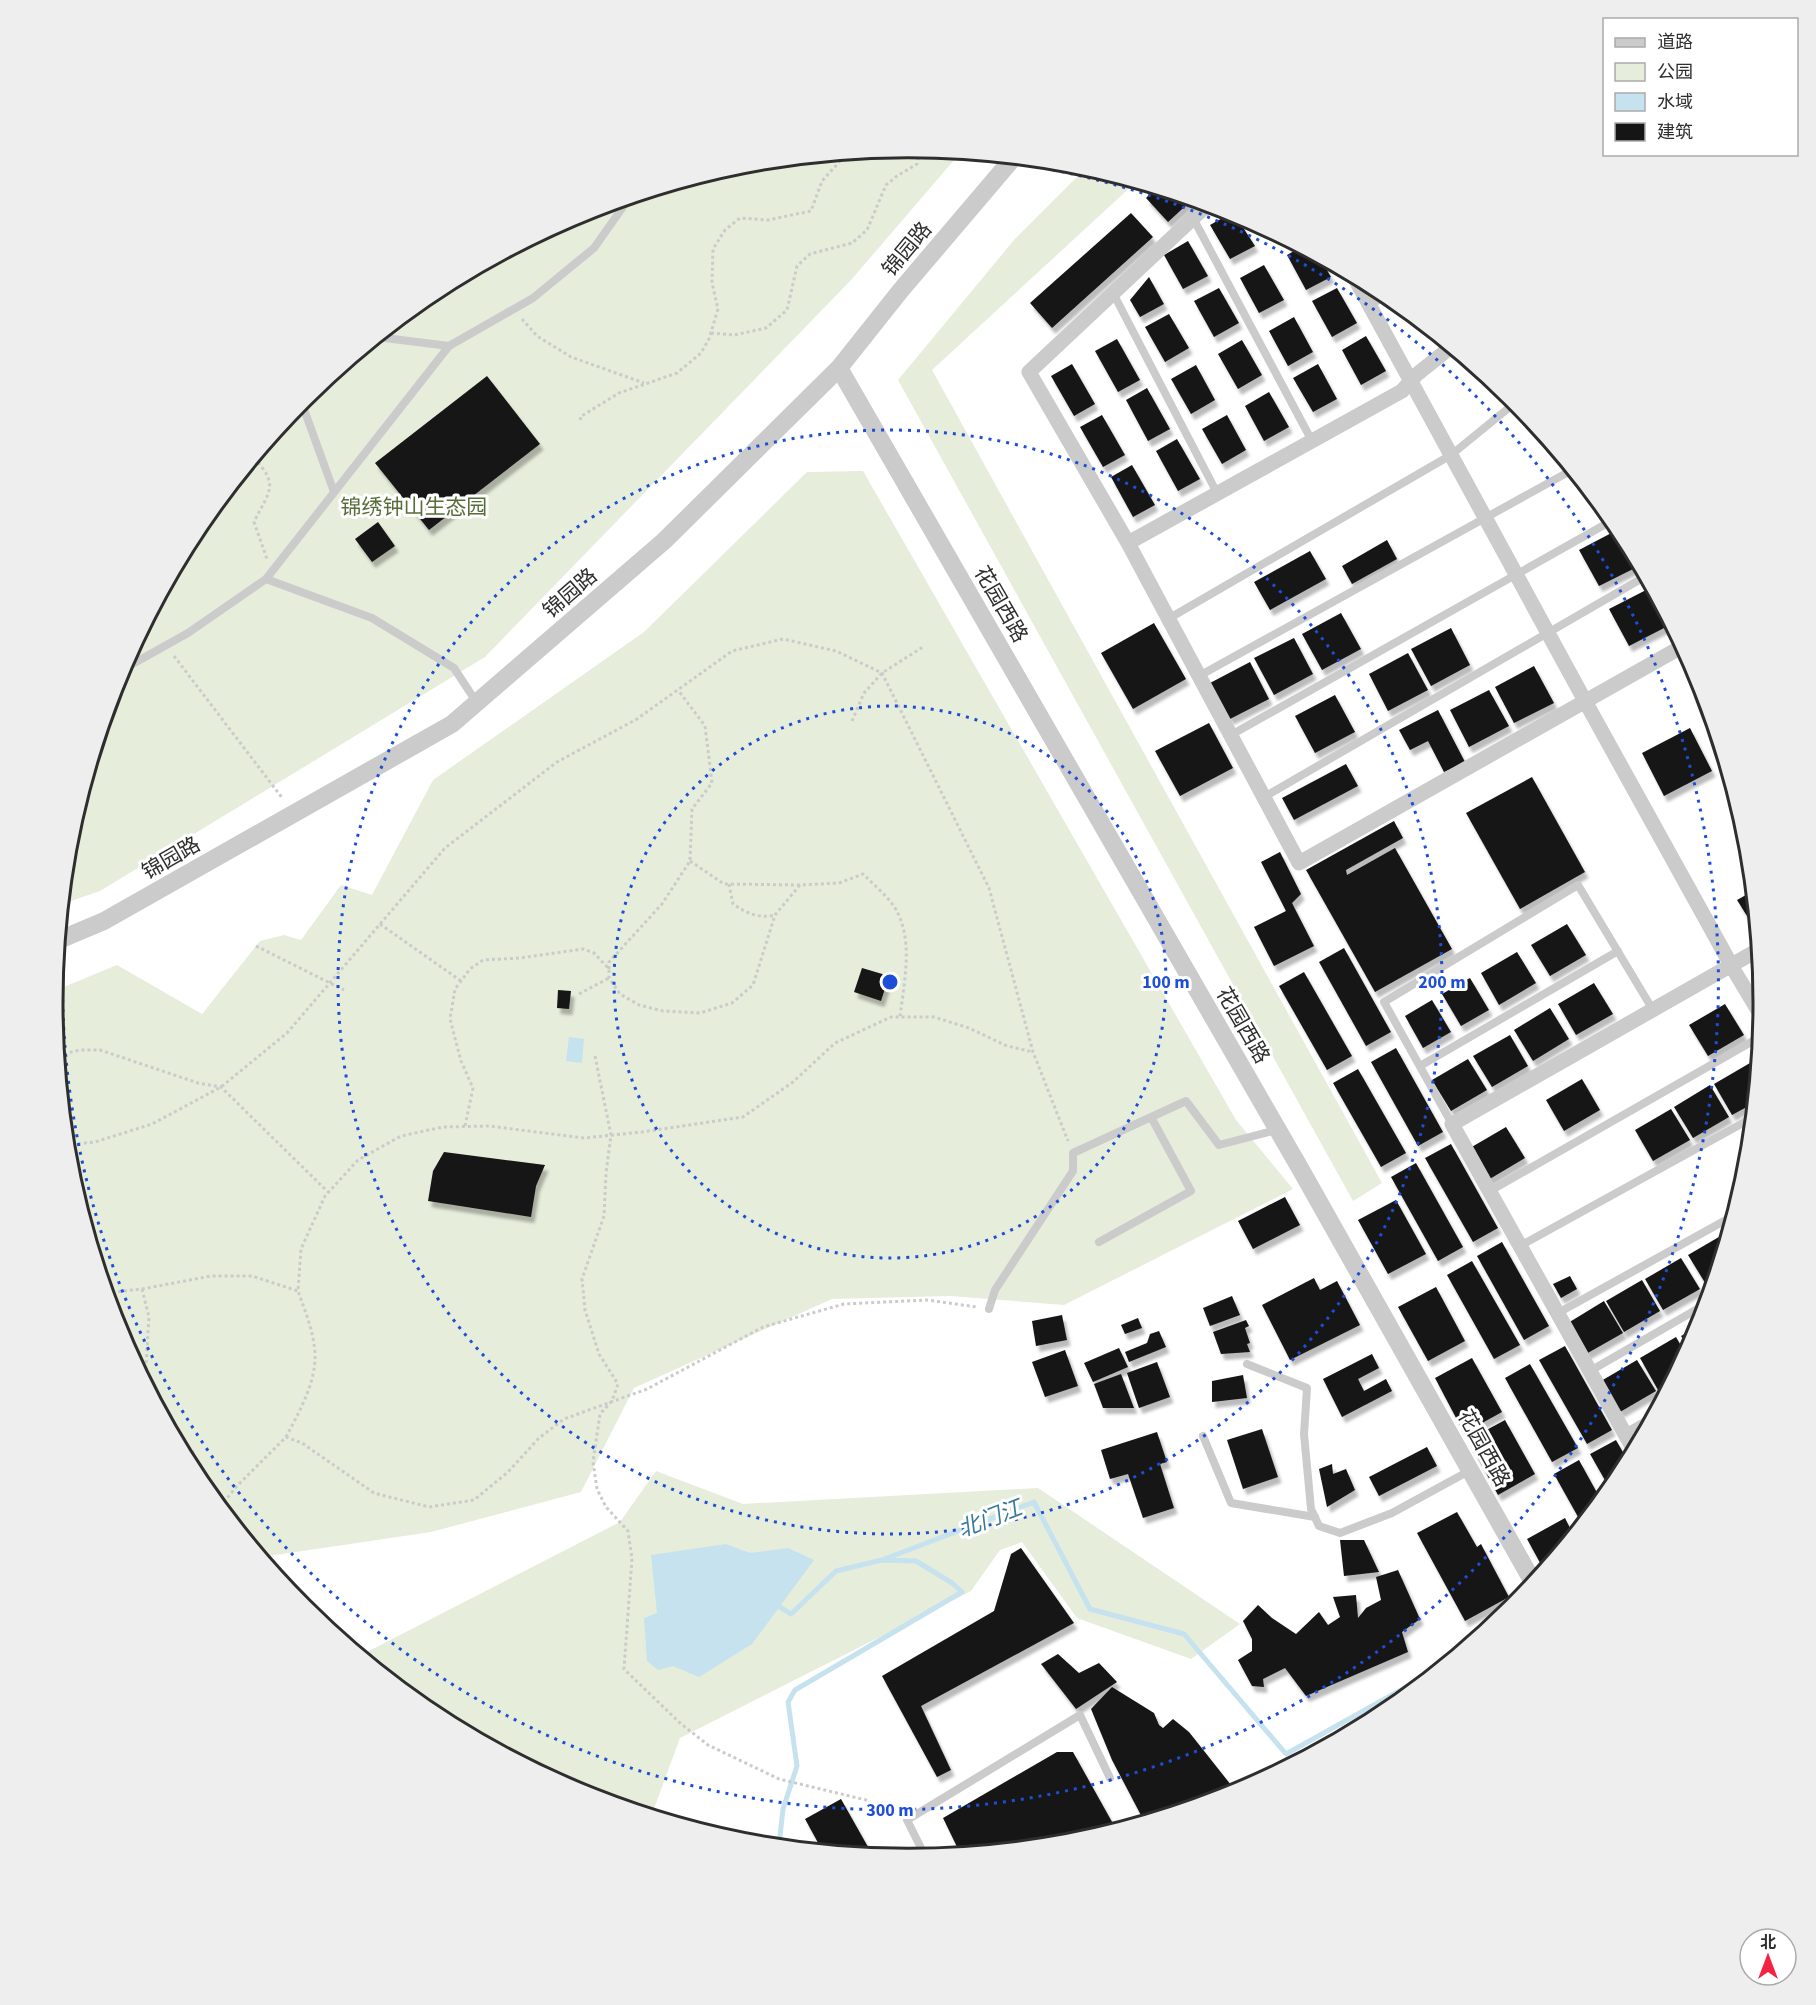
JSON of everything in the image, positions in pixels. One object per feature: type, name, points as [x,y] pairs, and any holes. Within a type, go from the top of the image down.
[{"type":"street","name":"锦园路","points":[[66,937],[104,921],[452,724],[664,541],[839,368],[901,290],[1009,164]]},
{"type":"street","points":[[1201,210],[1029,372],[1128,543],[1299,863],[1676,650]]},
{"type":"street","points":[[1361,290],[1547,632],[1753,1002]]},
{"type":"street","points":[[1368,302],[1374,298]]},
{"type":"street","points":[[1128,543],[1402,391],[1446,351]]},
{"type":"street","name":"花园西路","points":[[839,368],[1277,1129],[1529,1575]]},
{"type":"street","points":[[1630,1442],[1452,1125],[1751,954]]},
{"type":"lane","points":[[135,662],[188,633],[269,576],[448,346],[533,298],[594,248],[623,207]]},
{"type":"lane","points":[[1193,218],[1312,441]]},
{"type":"lane","points":[[1113,293],[1217,494]]},
{"type":"lane","points":[[386,338],[448,346]]},
{"type":"lane","points":[[1168,620],[1451,455],[1509,408]]},
{"type":"lane","points":[[305,411],[334,492]]},
{"type":"lane","points":[[1199,676],[1566,473]]},
{"type":"lane","points":[[1231,735],[1605,525]]},
{"type":"lane","points":[[269,576],[372,618],[454,668],[477,703]]},
{"type":"lane","points":[[1264,797],[1640,580]]},
{"type":"lane","points":[[1452,1125],[1384,1002],[1578,885],[1653,1010]]},
{"type":"lane","points":[[1420,1066],[1618,951]]},
{"type":"lane","points":[[1490,1191],[1752,1042]]},
{"type":"lane","points":[[988,1309],[995,1290],[1073,1171],[1073,1153],[1186,1101],[1219,1145],[1277,1129]]},
{"type":"lane","points":[[1098,1242],[1191,1191],[1151,1117]]},
{"type":"lane","points":[[1520,1246],[1744,1122]]},
{"type":"lane","points":[[1558,1313],[1724,1221]]},
{"type":"lane","points":[[1590,1371],[1695,1311]]},
{"type":"lane","points":[[1246,1364],[1307,1388],[1304,1434],[1311,1509],[1319,1526],[1340,1533],[1392,1513],[1470,1470]]},
{"type":"lane","points":[[1625,1433],[1640,1424]]},
{"type":"lane","points":[[1203,1437],[1231,1503],[1315,1517]]},
{"type":"lane","points":[[921,1848],[907,1820],[1080,1715],[1110,1778]]},
{"type":"path","points":[[711,333],[734,335],[766,328],[787,310],[797,266],[810,254],[852,243],[867,230],[886,185],[917,164],[918,158]]},
{"type":"path","points":[[581,420],[580,417],[619,393],[677,373],[701,353],[711,333],[718,309],[711,283],[713,249],[725,230],[740,218],[768,220],[811,211],[822,181],[841,160]]},
{"type":"path","points":[[514,309],[537,336],[571,357],[645,383]]},
{"type":"path","points":[[258,463],[267,472],[271,487],[254,522],[269,576]]},
{"type":"path","points":[[75,1144],[94,1142],[152,1124],[221,1087],[287,1033],[445,848],[556,762],[637,720],[732,651],[783,639],[836,651],[882,673],[988,888],[1033,1052],[1073,1153]]},
{"type":"path","points":[[166,645],[295,814]]},
{"type":"path","points":[[852,721],[864,693],[882,673],[923,647]]},
{"type":"path","points":[[678,690],[705,726],[712,783],[692,809],[690,861],[662,904],[609,962],[609,978],[620,994],[639,1005],[663,1011],[700,1013],[732,1003],[753,985],[775,915],[800,885]]},
{"type":"path","points":[[690,861],[724,884],[839,883],[863,874],[893,904],[906,940],[900,1017]]},
{"type":"path","points":[[729,884],[732,904],[739,909],[745,913],[766,918],[775,915]]},
{"type":"path","points":[[380,924],[461,981]]},
{"type":"path","points":[[256,946],[344,990]]},
{"type":"path","points":[[465,1126],[473,1088],[461,1061],[450,1019],[455,989],[470,969],[483,960],[520,958],[583,949],[594,953],[609,969]]},
{"type":"path","points":[[579,994],[609,978]]},
{"type":"path","points":[[226,1500],[286,1437],[301,1407],[311,1379],[315,1355],[309,1325],[298,1291],[301,1249],[329,1192],[358,1160],[402,1136],[443,1127],[489,1126],[584,1138],[743,1118],[793,1082],[835,1043],[891,1017],[934,1017],[969,1028],[1007,1046],[1033,1052]]},
{"type":"path","points":[[65,1053],[80,1050],[100,1050],[198,1083],[221,1087],[329,1192]]},
{"type":"path","points":[[595,1056],[611,1136],[603,1216],[582,1279],[585,1310],[599,1354],[618,1384],[612,1401],[600,1414],[593,1462],[597,1489],[606,1507],[628,1531],[632,1559],[624,1669],[680,1723],[708,1744],[779,1779],[866,1800],[907,1820]]},
{"type":"path","points":[[115,1292],[211,1276],[252,1276],[298,1291]]},
{"type":"path","points":[[142,1289],[149,1317],[146,1367]]},
{"type":"path","points":[[286,1437],[302,1443],[374,1493],[429,1508],[474,1500],[508,1472],[539,1438],[564,1419],[647,1389],[763,1327],[844,1304],[927,1300],[988,1309]]},
{"type":"green space","name":"锦绣钟山生态园","points":[[853,159],[955,159],[852,279],[485,657],[100,891],[69,902],[79,838],[92,784],[127,679],[150,629],[205,533],[238,488],[310,405],[351,367],[439,300],[486,271],[534,245],[636,202],[689,186],[798,165]]},
{"type":"green space","points":[[1079,175],[1131,187],[932,370],[1382,1183],[1353,1201],[898,380],[1014,240]]},
{"type":"green space","points":[[863,471],[1236,1120],[1293,1189],[1064,1305],[950,1296],[832,1299],[634,1388],[581,1492],[431,1532],[270,1556],[205,1472],[176,1425],[127,1326],[108,1274],[79,1167],[70,1113],[65,1058],[64,987],[117,965],[202,1014],[260,941],[284,935],[301,940],[341,885],[372,895],[433,780],[644,632],[807,472]]},
{"type":"green space","points":[[656,1471],[743,1504],[1038,1488],[1240,1624],[1191,1659],[1077,1618],[1022,1542],[1000,1550],[971,1591],[680,1738],[654,1808],[585,1783],[485,1734],[439,1705],[368,1652],[620,1522]]},
{"type":"water","points":[[569,1037],[584,1039],[582,1063],[566,1061]]},
{"type":"water","points":[[726,1544],[750,1553],[788,1548],[814,1560],[752,1644],[699,1677],[673,1666],[658,1670],[647,1661],[644,1618],[657,1613],[651,1555]]},
{"type":"building","points":[[1151,193],[1187,205],[1168,222],[1146,198]]},
{"type":"building","points":[[1131,213],[1153,237],[1052,328],[1030,303]]},
{"type":"building","points":[[1222,218],[1243,227],[1255,246],[1230,259],[1210,225]]},
{"type":"building","points":[[1188,241],[1208,276],[1183,289],[1164,255]]},
{"type":"building","points":[[1294,251],[1326,268],[1331,277],[1306,290],[1287,255]]},
{"type":"building","points":[[1264,265],[1284,300],[1259,313],[1240,278]]},
{"type":"building","points":[[1149,277],[1164,304],[1140,317],[1130,300]]},
{"type":"building","points":[[1219,288],[1239,323],[1214,337],[1194,301]]},
{"type":"building","points":[[1337,288],[1357,323],[1332,337],[1312,301]]},
{"type":"building","points":[[1169,314],[1189,348],[1165,362],[1145,327]]},
{"type":"building","points":[[1294,317],[1313,352],[1288,366],[1269,331]]},
{"type":"building","points":[[1366,336],[1386,371],[1361,385],[1342,350]]},
{"type":"building","points":[[1117,339],[1140,380],[1118,392],[1095,351]]},
{"type":"building","points":[[1242,340],[1262,375],[1238,389],[1218,354]]},
{"type":"building","points":[[1072,364],[1095,404],[1074,416],[1051,376]]},
{"type":"building","points":[[1318,364],[1337,399],[1313,412],[1293,378]]},
{"type":"building","points":[[1196,365],[1215,400],[1191,414],[1171,379]]},
{"type":"building","points":[[487,376],[540,444],[429,530],[375,463]]},
{"type":"building","points":[[1147,388],[1170,429],[1148,441],[1126,400]]},
{"type":"building","points":[[1269,392],[1289,427],[1264,441],[1245,406]]},
{"type":"building","points":[[1102,415],[1125,455],[1103,467],[1080,427]]},
{"type":"building","points":[[1227,415],[1246,450],[1222,464],[1202,429]]},
{"type":"building","points":[[1177,439],[1200,479],[1178,491],[1156,451]]},
{"type":"building","points":[[1132,465],[1155,505],[1133,517],[1111,477]]},
{"type":"building","points":[[378,522],[395,546],[372,562],[355,539]]},
{"type":"building","points":[[1611,533],[1633,569],[1599,586],[1579,550]]},
{"type":"building","points":[[1387,540],[1397,559],[1352,584],[1342,566]]},
{"type":"building","points":[[1310,551],[1326,579],[1270,610],[1254,582]]},
{"type":"building","points":[[1645,590],[1665,627],[1629,646],[1609,609]]},
{"type":"building","points":[[1341,613],[1361,649],[1322,670],[1302,634]]},
{"type":"building","points":[[1154,623],[1186,679],[1133,709],[1101,653]]},
{"type":"building","points":[[1451,628],[1470,665],[1431,686],[1411,649]]},
{"type":"building","points":[[1294,638],[1313,674],[1274,695],[1254,658]]},
{"type":"building","points":[[1408,653],[1428,690],[1388,711],[1369,674]]},
{"type":"building","points":[[1250,662],[1269,699],[1230,719],[1210,683]]},
{"type":"building","points":[[1534,666],[1554,703],[1514,723],[1495,687]]},
{"type":"building","points":[[1489,690],[1509,726],[1469,747],[1450,710]]},
{"type":"building","points":[[1335,695],[1355,732],[1315,753],[1295,716]]},
{"type":"building","points":[[1438,710],[1465,762],[1444,772],[1428,741],[1410,750],[1399,730]]},
{"type":"building","points":[[1209,723],[1233,768],[1180,796],[1155,751]]},
{"type":"building","points":[[1690,728],[1712,771],[1664,796],[1642,753]]},
{"type":"building","points":[[1346,764],[1358,786],[1294,820],[1282,798]]},
{"type":"building","points":[[1532,777],[1585,872],[1520,909],[1466,813]]},
{"type":"building","points":[[1394,821],[1403,838],[1346,870],[1347,875],[1395,848],[1452,949],[1375,992],[1306,870]]},
{"type":"building","points":[[1280,852],[1301,894],[1292,903],[1314,946],[1274,966],[1254,927],[1286,911],[1261,862]]},
{"type":"building","points":[[1746,895],[1748,918],[1737,900]]},
{"type":"building","points":[[1567,924],[1586,955],[1550,976],[1531,945]]},
{"type":"building","points":[[1344,948],[1391,1032],[1366,1046],[1319,962]]},
{"type":"building","points":[[1517,952],[1536,983],[1499,1005],[1481,973]]},
{"type":"building","points":[[862,968],[889,976],[881,1001],[854,992]]},
{"type":"building","points":[[1304,972],[1352,1056],[1327,1070],[1279,986]]},
{"type":"building","points":[[1470,978],[1489,1010],[1461,1026],[1442,994]]},
{"type":"building","points":[[1594,983],[1613,1014],[1576,1035],[1558,1004]]},
{"type":"building","points":[[558,990],[571,991],[569,1009],[557,1008]]},
{"type":"building","points":[[1432,1000],[1451,1032],[1423,1048],[1405,1016]]},
{"type":"building","points":[[1725,1004],[1744,1035],[1708,1056],[1689,1025]]},
{"type":"building","points":[[1550,1008],[1569,1039],[1533,1061],[1514,1030]]},
{"type":"building","points":[[1510,1035],[1528,1066],[1492,1087],[1473,1056]]},
{"type":"building","points":[[1396,1048],[1443,1132],[1418,1146],[1371,1062]]},
{"type":"building","points":[[1468,1059],[1487,1090],[1451,1111],[1432,1080]]},
{"type":"building","points":[[1750,1063],[1747,1107],[1732,1115],[1714,1084]]},
{"type":"building","points":[[1358,1069],[1406,1153],[1381,1167],[1333,1083]]},
{"type":"building","points":[[1582,1079],[1600,1110],[1564,1131],[1546,1100]]},
{"type":"building","points":[[1710,1085],[1729,1117],[1693,1138],[1674,1107]]},
{"type":"building","points":[[1671,1109],[1690,1140],[1653,1161],[1635,1130]]},
{"type":"building","points":[[1506,1127],[1525,1158],[1488,1180],[1470,1148]]},
{"type":"building","points":[[1451,1144],[1498,1228],[1473,1242],[1425,1158]]},
{"type":"building","points":[[444,1152],[545,1165],[536,1186],[531,1217],[428,1201],[433,1171]]},
{"type":"building","points":[[1416,1163],[1463,1247],[1438,1261],[1391,1177]]},
{"type":"building","points":[[1285,1197],[1300,1225],[1253,1249],[1238,1221]]},
{"type":"building","points":[[1396,1200],[1426,1254],[1388,1274],[1358,1220]]},
{"type":"building","points":[[1719,1237],[1705,1283],[1688,1255]]},
{"type":"building","points":[[1502,1242],[1549,1326],[1524,1340],[1477,1256]]},
{"type":"building","points":[[1681,1258],[1700,1289],[1663,1310],[1645,1279]]},
{"type":"building","points":[[1472,1261],[1520,1345],[1494,1359],[1447,1275]]},
{"type":"building","points":[[1570,1276],[1577,1289],[1561,1298],[1553,1284]]},
{"type":"building","points":[[1314,1278],[1320,1290],[1337,1281],[1360,1325],[1290,1360],[1262,1305]]},
{"type":"building","points":[[1642,1280],[1660,1311],[1624,1332],[1606,1301]]},
{"type":"building","points":[[1436,1287],[1465,1341],[1428,1361],[1398,1307]]},
{"type":"building","points":[[1232,1296],[1240,1315],[1210,1326],[1203,1308]]},
{"type":"building","points":[[1604,1301],[1623,1333],[1586,1354],[1568,1323]]},
{"type":"building","points":[[1062,1315],[1067,1340],[1036,1346],[1032,1321]]},
{"type":"building","points":[[1138,1318],[1142,1328],[1125,1334],[1121,1325]]},
{"type":"building","points":[[1246,1320],[1249,1326],[1245,1328],[1250,1343],[1247,1344],[1250,1352],[1221,1354],[1213,1332]]},
{"type":"building","points":[[1159,1331],[1166,1347],[1129,1362],[1125,1352],[1147,1343],[1150,1334]]},
{"type":"building","points":[[1676,1337],[1680,1345],[1658,1390],[1640,1358]]},
{"type":"building","points":[[1565,1346],[1612,1430],[1587,1444],[1539,1360]]},
{"type":"building","points":[[1119,1348],[1128,1367],[1093,1382],[1084,1363]]},
{"type":"building","points":[[1065,1350],[1078,1386],[1045,1397],[1032,1362]]},
{"type":"building","points":[[1372,1354],[1379,1368],[1358,1379],[1364,1391],[1386,1379],[1392,1391],[1342,1417],[1323,1379]]},
{"type":"building","points":[[1472,1358],[1502,1412],[1464,1433],[1435,1378]]},
{"type":"building","points":[[1637,1360],[1656,1391],[1620,1412],[1601,1381]]},
{"type":"building","points":[[1157,1362],[1170,1397],[1139,1408],[1127,1373]]},
{"type":"building","points":[[1530,1364],[1578,1448],[1552,1462],[1505,1378]]},
{"type":"building","points":[[1121,1374],[1134,1408],[1103,1408],[1094,1384]]},
{"type":"building","points":[[1243,1375],[1247,1398],[1212,1402],[1212,1381]]},
{"type":"building","points":[[1505,1420],[1535,1474],[1498,1495],[1468,1440]]},
{"type":"building","points":[[1262,1429],[1278,1477],[1243,1489],[1227,1440]]},
{"type":"building","points":[[1157,1432],[1167,1462],[1160,1464],[1174,1508],[1143,1518],[1128,1474],[1110,1479],[1101,1450]]},
{"type":"building","points":[[1616,1440],[1623,1452],[1605,1480],[1590,1454]]},
{"type":"building","points":[[1427,1447],[1437,1466],[1379,1496],[1369,1477]]},
{"type":"building","points":[[1579,1460],[1596,1492],[1578,1517],[1554,1474]]},
{"type":"building","points":[[1332,1464],[1333,1474],[1346,1469],[1355,1490],[1327,1507],[1319,1469]]},
{"type":"building","points":[[1457,1512],[1477,1547],[1481,1544],[1509,1597],[1465,1621],[1417,1533]]},
{"type":"building","points":[[1565,1518],[1570,1527],[1540,1563],[1527,1539]]},
{"type":"building","points":[[1340,1540],[1364,1540],[1379,1572],[1344,1576]]},
{"type":"building","points":[[1021,1548],[1074,1623],[921,1706],[951,1770],[937,1777],[882,1676],[994,1611],[1011,1554]]},
{"type":"building","points":[[1398,1570],[1420,1619],[1402,1632],[1408,1652],[1306,1696],[1285,1668],[1263,1679],[1264,1687],[1252,1686],[1238,1660],[1252,1651],[1252,1639],[1243,1621],[1258,1605],[1272,1618],[1296,1634],[1319,1612],[1328,1625],[1340,1617],[1333,1597],[1356,1595],[1358,1618],[1366,1608],[1381,1600],[1376,1577]]},
{"type":"building","points":[[1058,1654],[1079,1673],[1099,1663],[1117,1682],[1076,1709],[1041,1664]]},
{"type":"building","points":[[1112,1687],[1154,1713],[1159,1725],[1163,1728],[1173,1719],[1189,1732],[1230,1783],[1180,1803],[1141,1815],[1112,1760],[1091,1709]]},
{"type":"building","points":[[1057,1752],[1073,1752],[1112,1822],[1018,1840],[957,1846],[943,1818]]},
{"type":"building","points":[[841,1799],[868,1847],[818,1842],[805,1819]]},
{"type":"waterway","name":"北门江","points":[[780,1837],[783,1809],[797,1766],[788,1702],[795,1690],[962,1592],[952,1583],[916,1561],[882,1560],[1034,1502],[1090,1609],[1184,1634],[1286,1754],[1388,1697]]},
{"type":"waterway","points":[[780,1607],[791,1614],[836,1571],[882,1560]]}]
